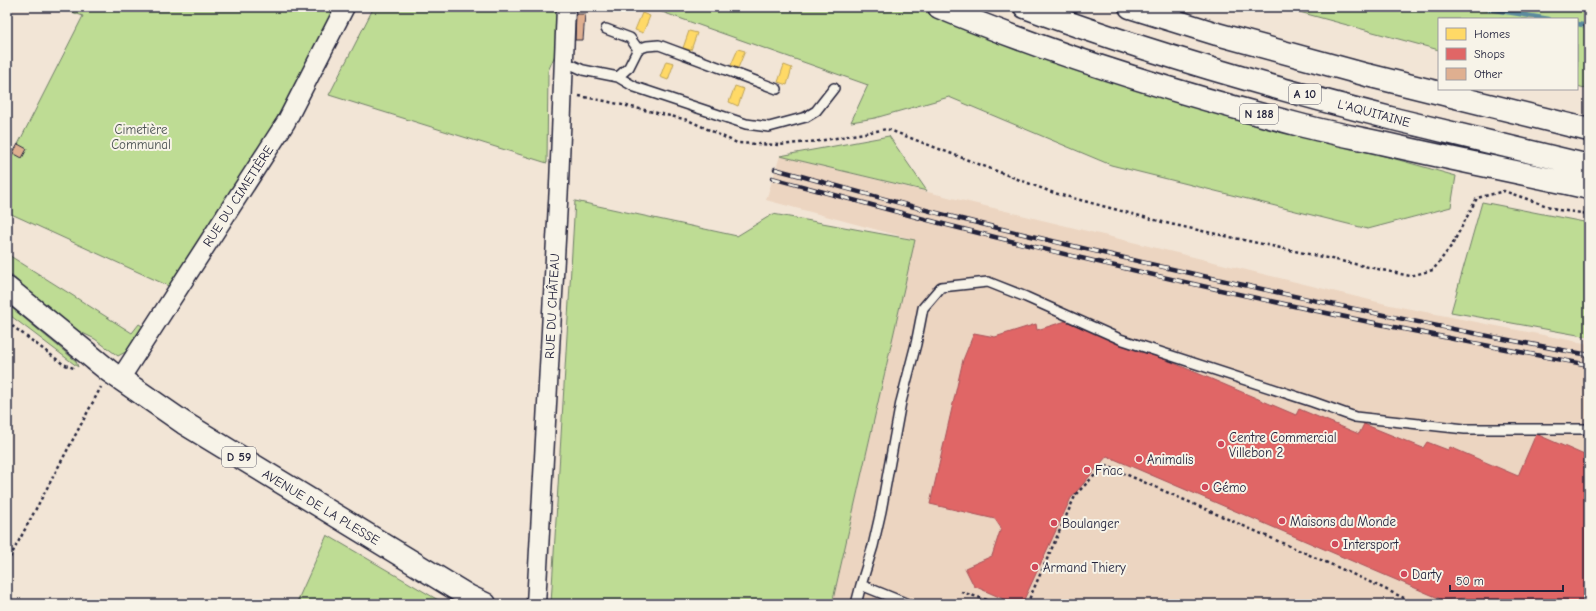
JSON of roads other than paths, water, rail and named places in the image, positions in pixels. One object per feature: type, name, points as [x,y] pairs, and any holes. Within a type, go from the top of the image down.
[{"type":"main road","name":"N 188","points":[[939,7],[1016,38],[1084,62],[1203,99],[1302,126],[1589,188]]},
{"type":"main road","name":"L'AQUITAINE","points":[[1025,7],[1057,19],[1199,65],[1397,120],[1589,166]]},
{"type":"main road","points":[[1130,7],[1218,34],[1367,75],[1589,130]]},
{"type":"main road","name":"AVENUE DE LA PLESSE","points":[[7,288],[115,375],[184,423],[311,502],[468,596],[485,604]]},
{"type":"street","name":"RUE DU CIMETIÈRE","points":[[115,375],[165,309],[286,122],[345,7]]},
{"type":"street","name":"RUE DU CHÂTEAU","points":[[536,604],[559,185],[566,7]]},
{"type":"lane","points":[[606,29],[630,38],[638,50]]},
{"type":"lane","points":[[618,78],[629,67],[638,50],[647,46],[659,45],[777,89]]},
{"type":"lane","points":[[564,65],[572,65],[584,70],[618,78],[635,87],[746,124],[769,127],[806,117],[816,111],[834,88]]},
{"type":"lane","points":[[856,604],[873,546],[881,511],[901,402],[916,344],[923,308],[941,287],[988,282],[1026,297],[1120,339],[1355,417],[1465,429],[1589,429]]},
{"type":"lane","points":[[861,585],[908,604]]},
{"type":"waterway","points":[[1482,8],[1543,18]]},
{"type":"waterway","points":[[1578,24],[1589,26]]},
{"type":"railway","points":[[775,169],[953,217],[1111,255],[1350,308],[1589,355]]},
{"type":"railway","points":[[772,178],[947,225],[1107,264],[1428,334],[1589,365]]},
{"type":"place","name":"Centre Commercial Villebon 2","points":[[1221,444]]},
{"type":"place","name":"Animalis","points":[[1139,459]]},
{"type":"place","name":"Fnac","points":[[1087,470]]},
{"type":"place","name":"Gémo","points":[[1205,487]]},
{"type":"place","name":"Maisons du Monde","points":[[1282,521]]},
{"type":"place","name":"Boulanger","points":[[1054,523]]},
{"type":"place","name":"Intersport","points":[[1335,544]]},
{"type":"place","name":"Armand Thiery","points":[[1035,567]]},
{"type":"place","name":"Darty","points":[[1404,574]]},
{"type":"park label","name":"Cimetière Communal","points":[[141,136]]}]
